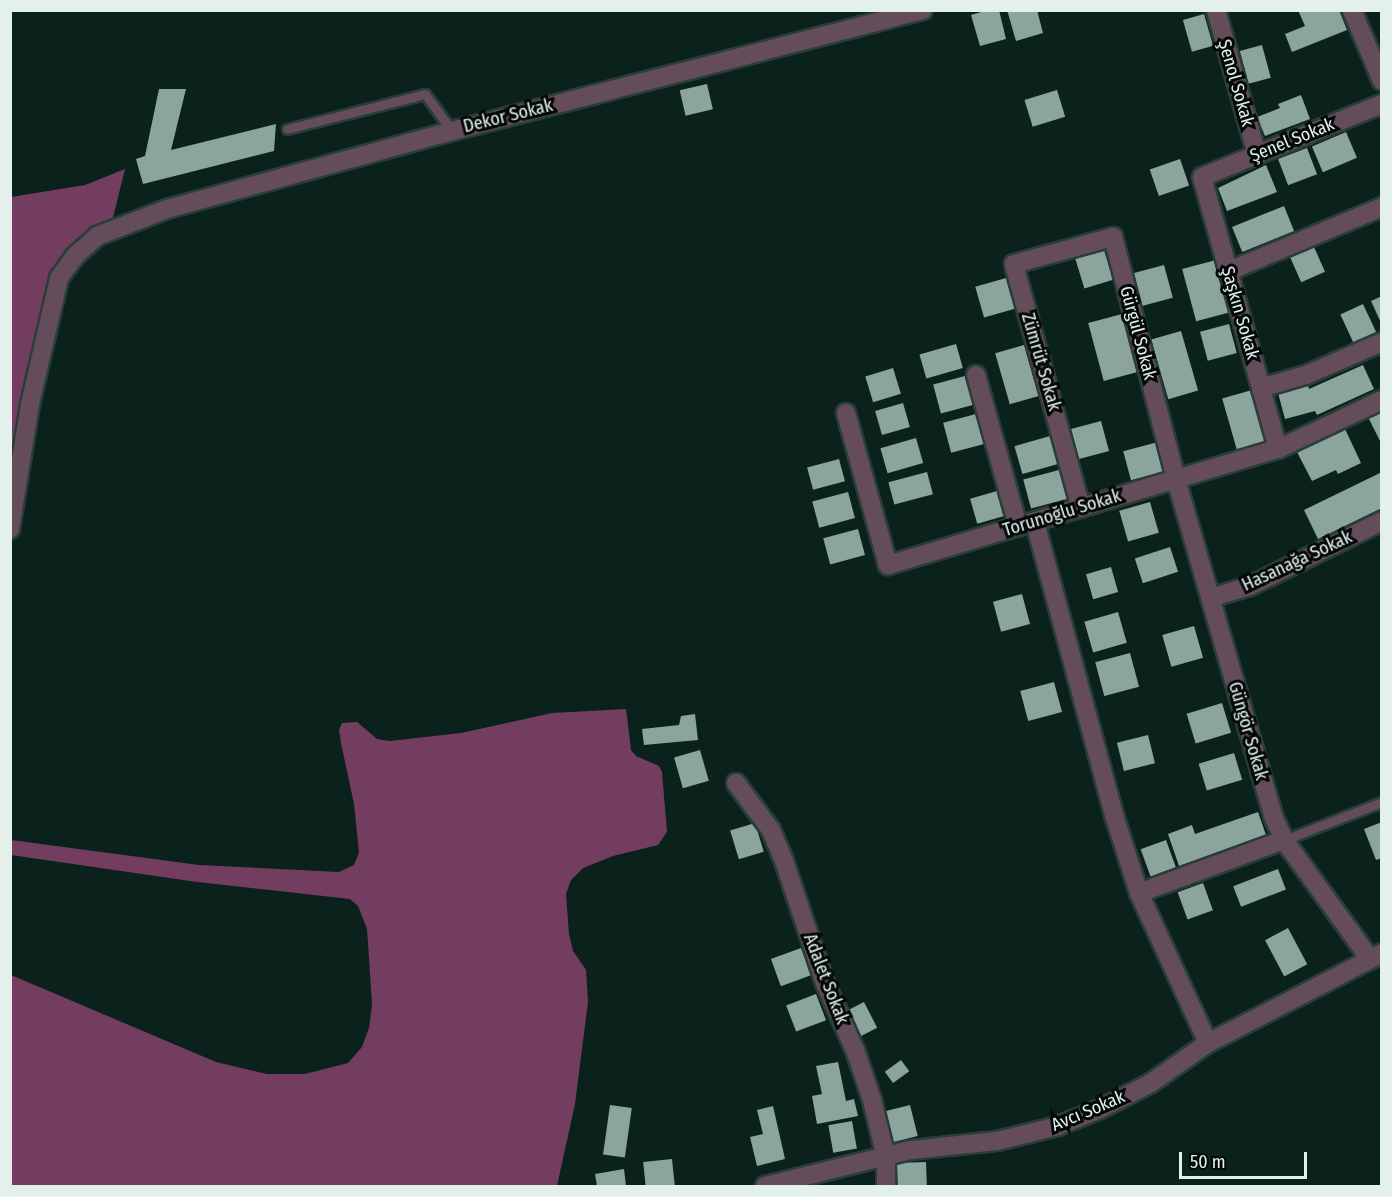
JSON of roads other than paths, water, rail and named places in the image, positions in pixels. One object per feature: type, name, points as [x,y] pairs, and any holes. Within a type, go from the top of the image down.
[{"type":"street","name":"Dekor Sokak","points":[[10,529],[30,404],[59,278],[75,256],[97,236],[167,208],[452,131],[923,10]]},
{"type":"street","name":"Şenol Sokak","points":[[1216,10],[1257,154]]},
{"type":"street","points":[[1352,10],[1382,81]]},
{"type":"street","name":"Şenel Sokak","points":[[1202,177],[1382,104]]},
{"type":"street","name":"Şaşkın Sokak","points":[[1202,177],[1278,448]]},
{"type":"street","points":[[1229,271],[1382,207]]},
{"type":"street","name":"Gürgül Sokak","points":[[1063,251],[1113,237],[1176,479]]},
{"type":"street","name":"Zümrüt Sokak","points":[[1063,251],[1014,264],[1082,508]]},
{"type":"street","points":[[1261,388],[1306,375],[1382,342]]},
{"type":"street","points":[[976,375],[1026,524],[1139,893],[1208,1043]]},
{"type":"street","name":"Torunoğlu Sokak","points":[[846,413],[888,565],[1278,448],[1382,400]]},
{"type":"street","name":"Güngör Sokak","points":[[1176,479],[1273,816],[1284,840],[1376,956]]},
{"type":"street","name":"Hasanağa Sokak","points":[[1210,597],[1250,586],[1382,521]]},
{"type":"street","name":"Adalet Sokak","points":[[736,783],[760,812],[784,861],[825,983],[855,1050],[872,1100],[886,1157],[886,1186]]},
{"type":"street","points":[[1139,893],[1284,840]]},
{"type":"street","name":"Avcı Sokak","points":[[765,1186],[947,1144],[997,1141],[1058,1126],[1100,1109],[1151,1083],[1208,1043],[1376,956]]},
{"type":"lane","points":[[287,129],[425,94],[452,131]]},
{"type":"lane","points":[[1284,840],[1382,802]]}]
